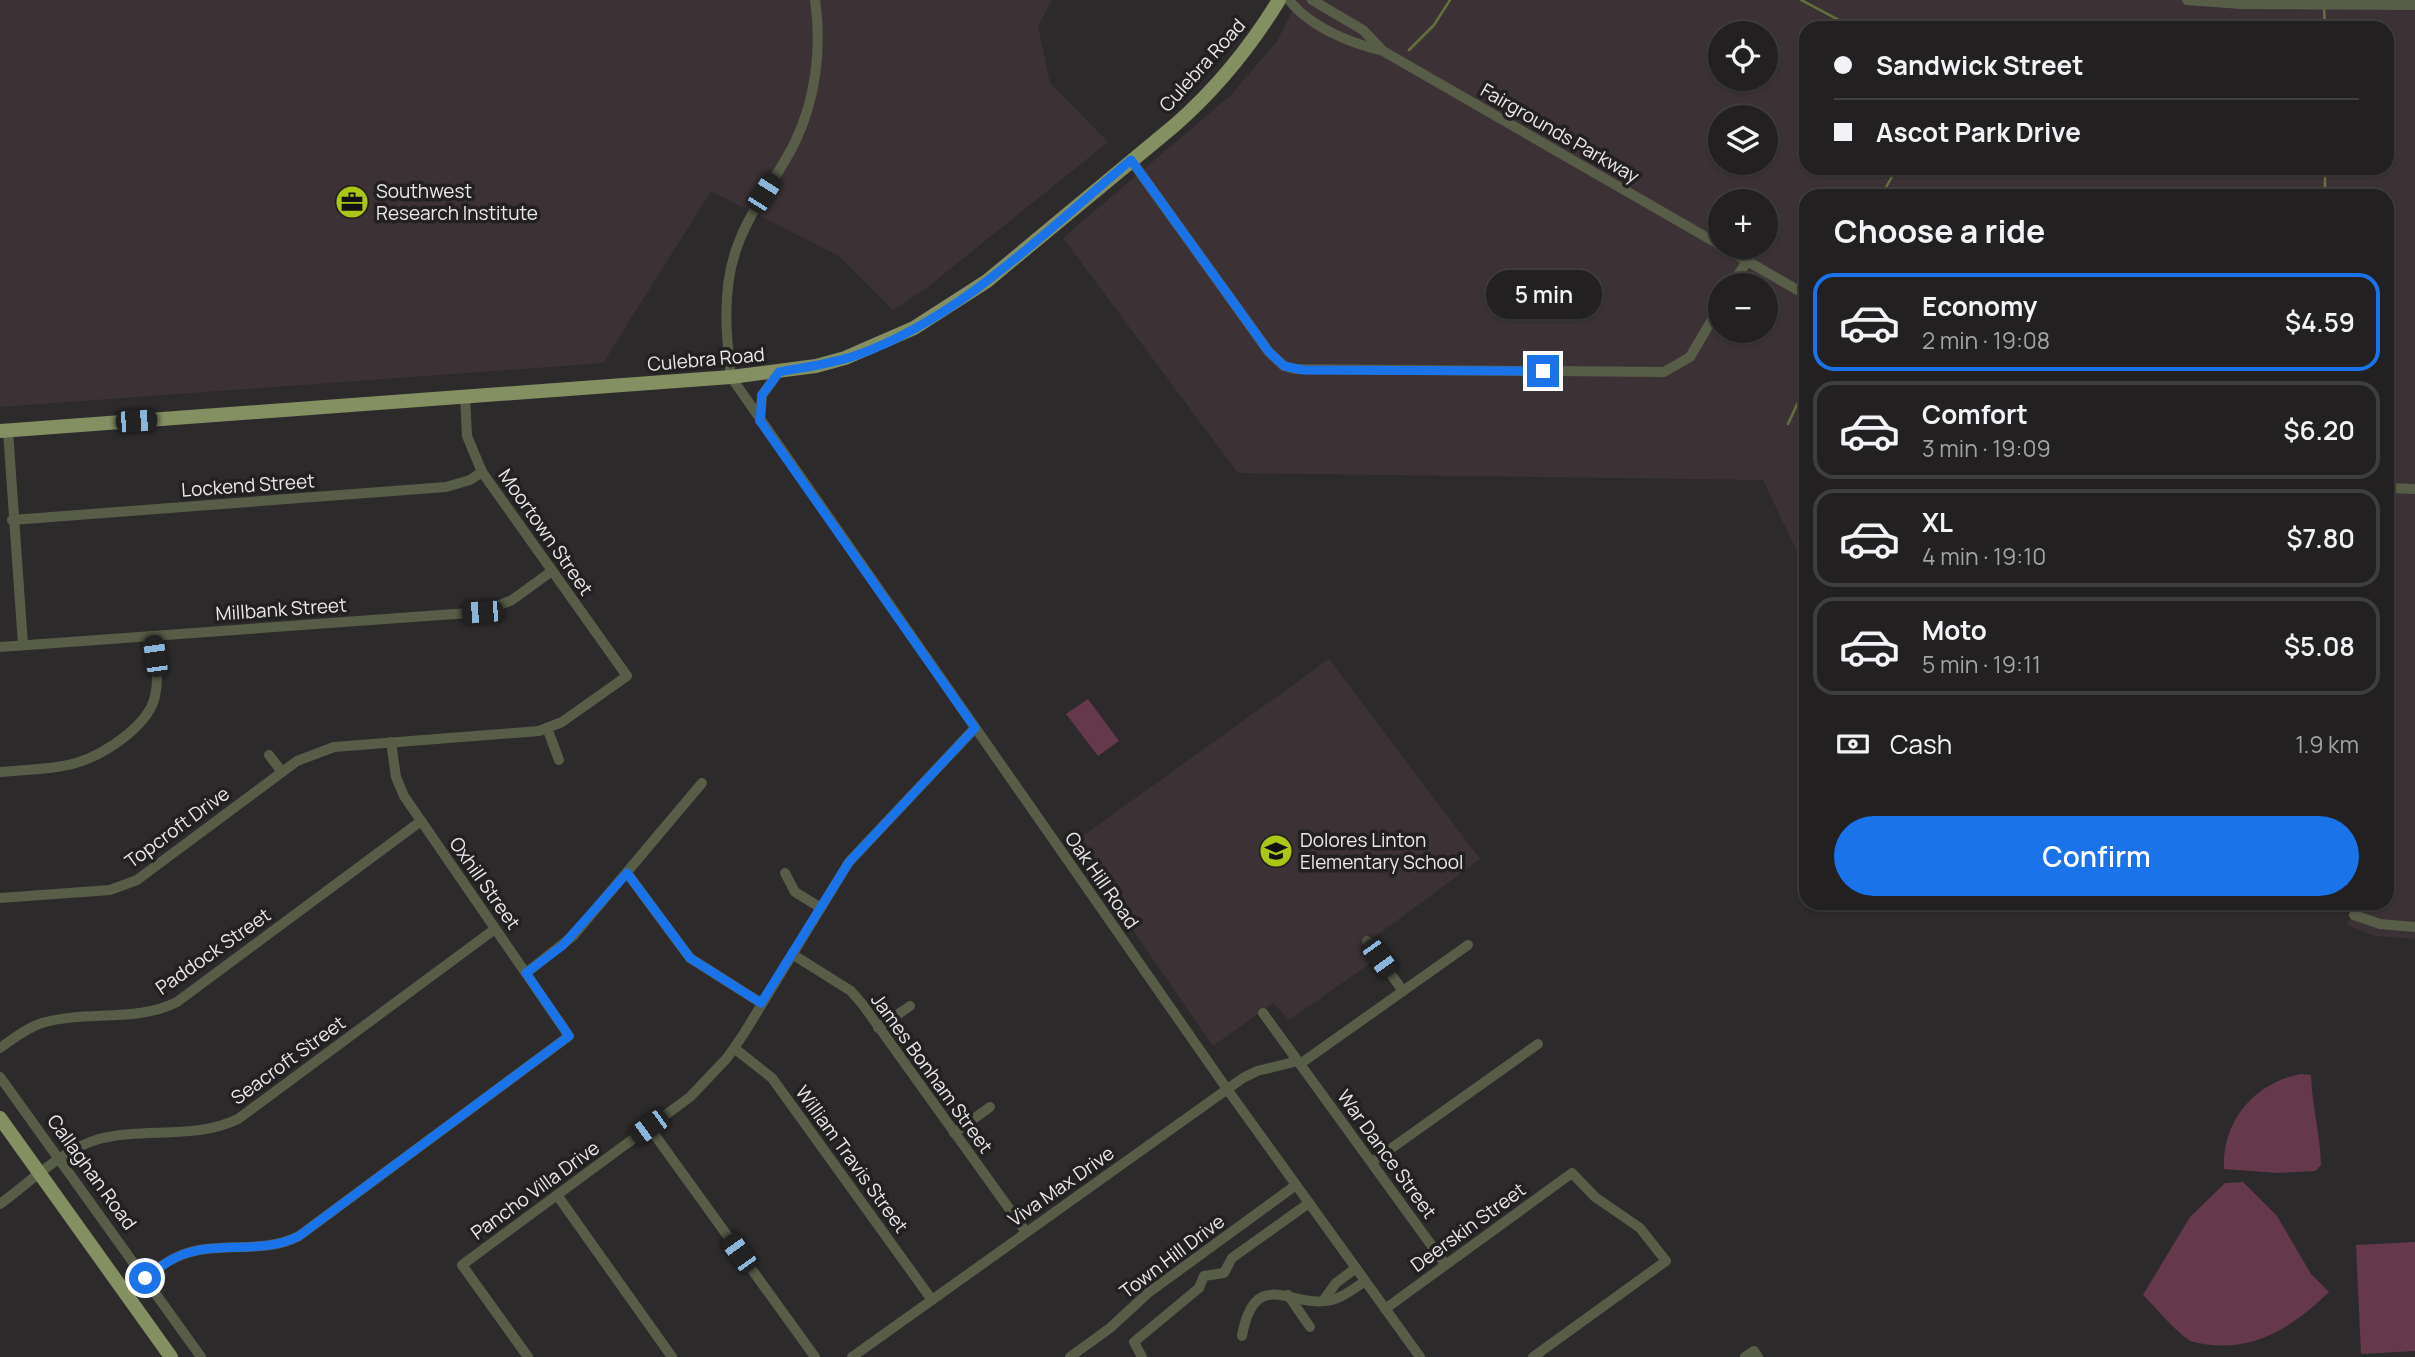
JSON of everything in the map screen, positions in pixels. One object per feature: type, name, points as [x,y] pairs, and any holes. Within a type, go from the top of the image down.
[{"type":"main road","name":"Culebra Road","points":[[4,431],[731,377],[779,372],[856,355],[941,312],[986,281],[1195,108],[1239,57],[1279,0]]},
{"type":"main road","points":[[0,1118],[171,1357]]},
{"type":"street","points":[[731,377],[726,325],[730,269],[752,212],[796,140],[804,118],[818,51],[815,0]]},
{"type":"street","name":"Fairgrounds Parkway","points":[[1289,0],[1299,12],[1356,44],[1383,51],[1708,238]]},
{"type":"street","name":"Fairgrounds Parkway","points":[[1312,0],[1363,30],[1383,51]]},
{"type":"street","points":[[2187,0],[2315,5],[2415,5]]},
{"type":"street","points":[[1131,160],[1269,352],[1278,362],[1295,369],[1664,372],[1690,357],[1708,326]]},
{"type":"street","name":"Fairgrounds Parkway","points":[[1744,259],[1799,291]]},
{"type":"street","points":[[1740,273],[1747,261]]},
{"type":"street","points":[[760,421],[762,395],[779,372]]},
{"type":"street","name":"Oak Hill Road","points":[[731,377],[1227,1089],[1420,1357]]},
{"type":"street","name":"Moortown Street","points":[[465,396],[467,436],[482,472],[627,676]]},
{"type":"street","points":[[4,431],[23,645]]},
{"type":"street","name":"Lockend Street","points":[[12,520],[446,487],[463,483],[482,472]]},
{"type":"street","points":[[2394,488],[2415,489]]},
{"type":"street","name":"Millbank Street","points":[[0,647],[482,612],[512,600],[552,571]]},
{"type":"street","points":[[0,772],[73,765],[91,760],[136,728],[155,696],[157,676],[152,636]]},
{"type":"street","name":"Topcroft Drive","points":[[0,898],[110,890],[136,880],[297,761],[334,747],[530,732],[547,728],[562,722],[627,676]]},
{"type":"street","points":[[547,728],[559,760]]},
{"type":"street","name":"Pancho Villa Drive","points":[[528,1357],[462,1265],[690,1097],[734,1048],[855,855],[975,728]]},
{"type":"street","name":"Oxhill Street","points":[[145,1278],[178,1256],[196,1251],[276,1245],[299,1236],[569,1036],[421,821],[396,777],[391,742]]},
{"type":"street","points":[[269,755],[282,772]]},
{"type":"street","points":[[526,973],[568,941],[702,783]]},
{"type":"street","name":"Paddock Street","points":[[0,1048],[26,1030],[44,1022],[150,1012],[177,1002],[421,821]]},
{"type":"street","points":[[627,873],[690,958],[761,1003]]},
{"type":"street","points":[[785,873],[795,892],[821,908]]},
{"type":"street","points":[[2354,915],[2380,924],[2415,927]]},
{"type":"street","name":"Seacroft Street","points":[[0,1204],[60,1161],[98,1140],[211,1129],[238,1119],[495,929]]},
{"type":"street","points":[[1367,941],[1404,991]]},
{"type":"street","name":"Viva Max Drive","points":[[852,1357],[1227,1089],[1256,1071],[1299,1063],[1468,945]]},
{"type":"street","name":"James Bonham Street","points":[[792,954],[850,991],[1026,1232]]},
{"type":"street","points":[[878,1028],[909,1006]]},
{"type":"street","name":"War Dance Street","points":[[1264,1013],[1446,1264]]},
{"type":"street","points":[[1372,1162],[1538,1044]]},
{"type":"street","name":"William Travis Street","points":[[734,1048],[772,1078],[932,1300]]},
{"type":"street","name":"Callaghan Road","points":[[0,1077],[201,1357]]},
{"type":"street","points":[[954,1133],[990,1107]]},
{"type":"street","points":[[649,1127],[815,1357]]},
{"type":"street","name":"Deerskin Street","points":[[1385,1309],[1572,1173],[1595,1196],[1640,1228],[1667,1261],[1533,1357]]},
{"type":"street","name":"Town Hill Drive","points":[[1070,1357],[1110,1328],[1149,1293],[1297,1185]]},
{"type":"street","points":[[556,1195],[672,1357]]},
{"type":"street","points":[[1142,1357],[1134,1342],[1199,1288],[1204,1276],[1224,1273],[1232,1258],[1309,1203]]},
{"type":"street","points":[[1323,1301],[1336,1283],[1356,1268]]},
{"type":"street","points":[[1242,1336],[1246,1317],[1254,1306],[1269,1295],[1332,1300],[1365,1281]]},
{"type":"street","points":[[1289,1295],[1310,1327]]},
{"type":"shaded area","name":"Southwest Research Institute","points":[[0,0],[1052,0],[1038,26],[1050,83],[1108,142],[929,286],[893,310],[839,256],[711,191],[603,363],[0,407]]},
{"type":"shaded area","points":[[1298,0],[2415,0],[2415,939],[2375,936],[2347,925],[2354,910],[2394,910],[2394,189],[1799,189],[1799,555],[1763,480],[1238,473],[1063,238],[1231,95],[1277,41]]},
{"type":"shaded area","name":"Dolores Linton Elementary School","points":[[1329,659],[1480,859],[1361,947],[1371,963],[1289,1020],[1273,1003],[1213,1046],[1073,843]]},
{"type":"shaded area","points":[[1088,699],[1119,741],[1098,756],[1066,714]]},
{"type":"shaded area","points":[[2301,1074],[2311,1075],[2321,1165],[2315,1171],[2278,1173],[2224,1169],[2229,1135],[2244,1107],[2255,1095],[2269,1086]]},
{"type":"shaded area","points":[[2243,1182],[2277,1216],[2311,1274],[2329,1292],[2299,1318],[2267,1336],[2230,1345],[2190,1341],[2143,1295],[2190,1217],[2225,1183]]},
{"type":"shaded area","points":[[2415,1242],[2415,1351],[2361,1354],[2356,1245]]},
{"type":"waterway","points":[[1409,50],[1434,25],[1450,0]]},
{"type":"waterway","points":[[1801,0],[1841,21]]},
{"type":"waterway","points":[[2324,7],[2325,21]]},
{"type":"waterway","points":[[1885,189],[1893,175]]},
{"type":"waterway","points":[[2325,175],[2325,189]]},
{"type":"waterway","points":[[1788,424],[1799,400]]},
{"type":"place","name":"Southwest Research Institute","points":[[352,202]]},
{"type":"place","name":"Dolores Linton Elementary School","points":[[1276,851]]},
{"type":"route","points":[[145,1278],[178,1256],[196,1251],[276,1245],[299,1236],[569,1036],[526,973],[573,936],[627,873],[672,938],[690,958],[761,1003],[849,862],[975,728],[760,421],[762,395],[779,372],[816,366],[870,350],[941,312],[986,281],[1131,160],[1269,352],[1284,366],[1303,370],[1543,371]]}]
